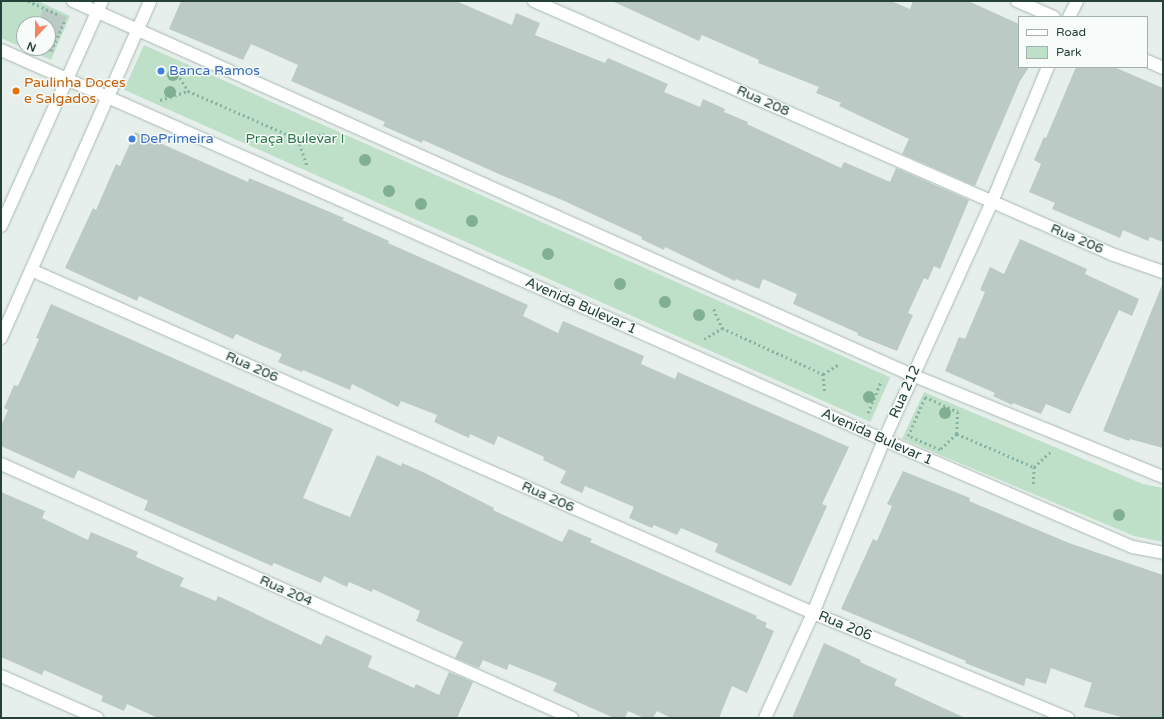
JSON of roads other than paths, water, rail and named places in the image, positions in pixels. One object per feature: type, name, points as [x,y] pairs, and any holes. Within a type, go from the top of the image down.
[{"type":"street","points":[[74,1],[100,6],[138,30],[912,375],[1163,477]]},
{"type":"street","points":[[1,338],[150,1]]},
{"type":"street","name":"Rua 208","points":[[534,1],[992,202]]},
{"type":"street","points":[[1017,1],[1052,16]]},
{"type":"street","points":[[1070,16],[1077,1]]},
{"type":"street","points":[[1,226],[100,6]]},
{"type":"street","name":"Avenida Bulevar 1","points":[[1,50],[884,440],[1133,547],[1163,553]]},
{"type":"street","points":[[1148,61],[1163,68]]},
{"type":"street","name":"Rua 212","points":[[765,718],[813,613],[912,375],[992,202],[1048,68]]},
{"type":"street","name":"Rua 206","points":[[992,202],[1114,255],[1163,272]]},
{"type":"street","name":"Rua 206","points":[[31,270],[813,613],[1068,718]]},
{"type":"street","name":"Rua 204","points":[[1,464],[572,718]]},
{"type":"street","points":[[1,676],[97,718]]},
{"type":"place","name":"Banca Ramos","points":[[161,71]]},
{"type":"place","name":"Paulinha Doces e Salgados","points":[[16,91]]},
{"type":"place","name":"DePrimeira","points":[[132,139]]},
{"type":"park label","name":"Praça Bulevar I","points":[[295,139]]}]
